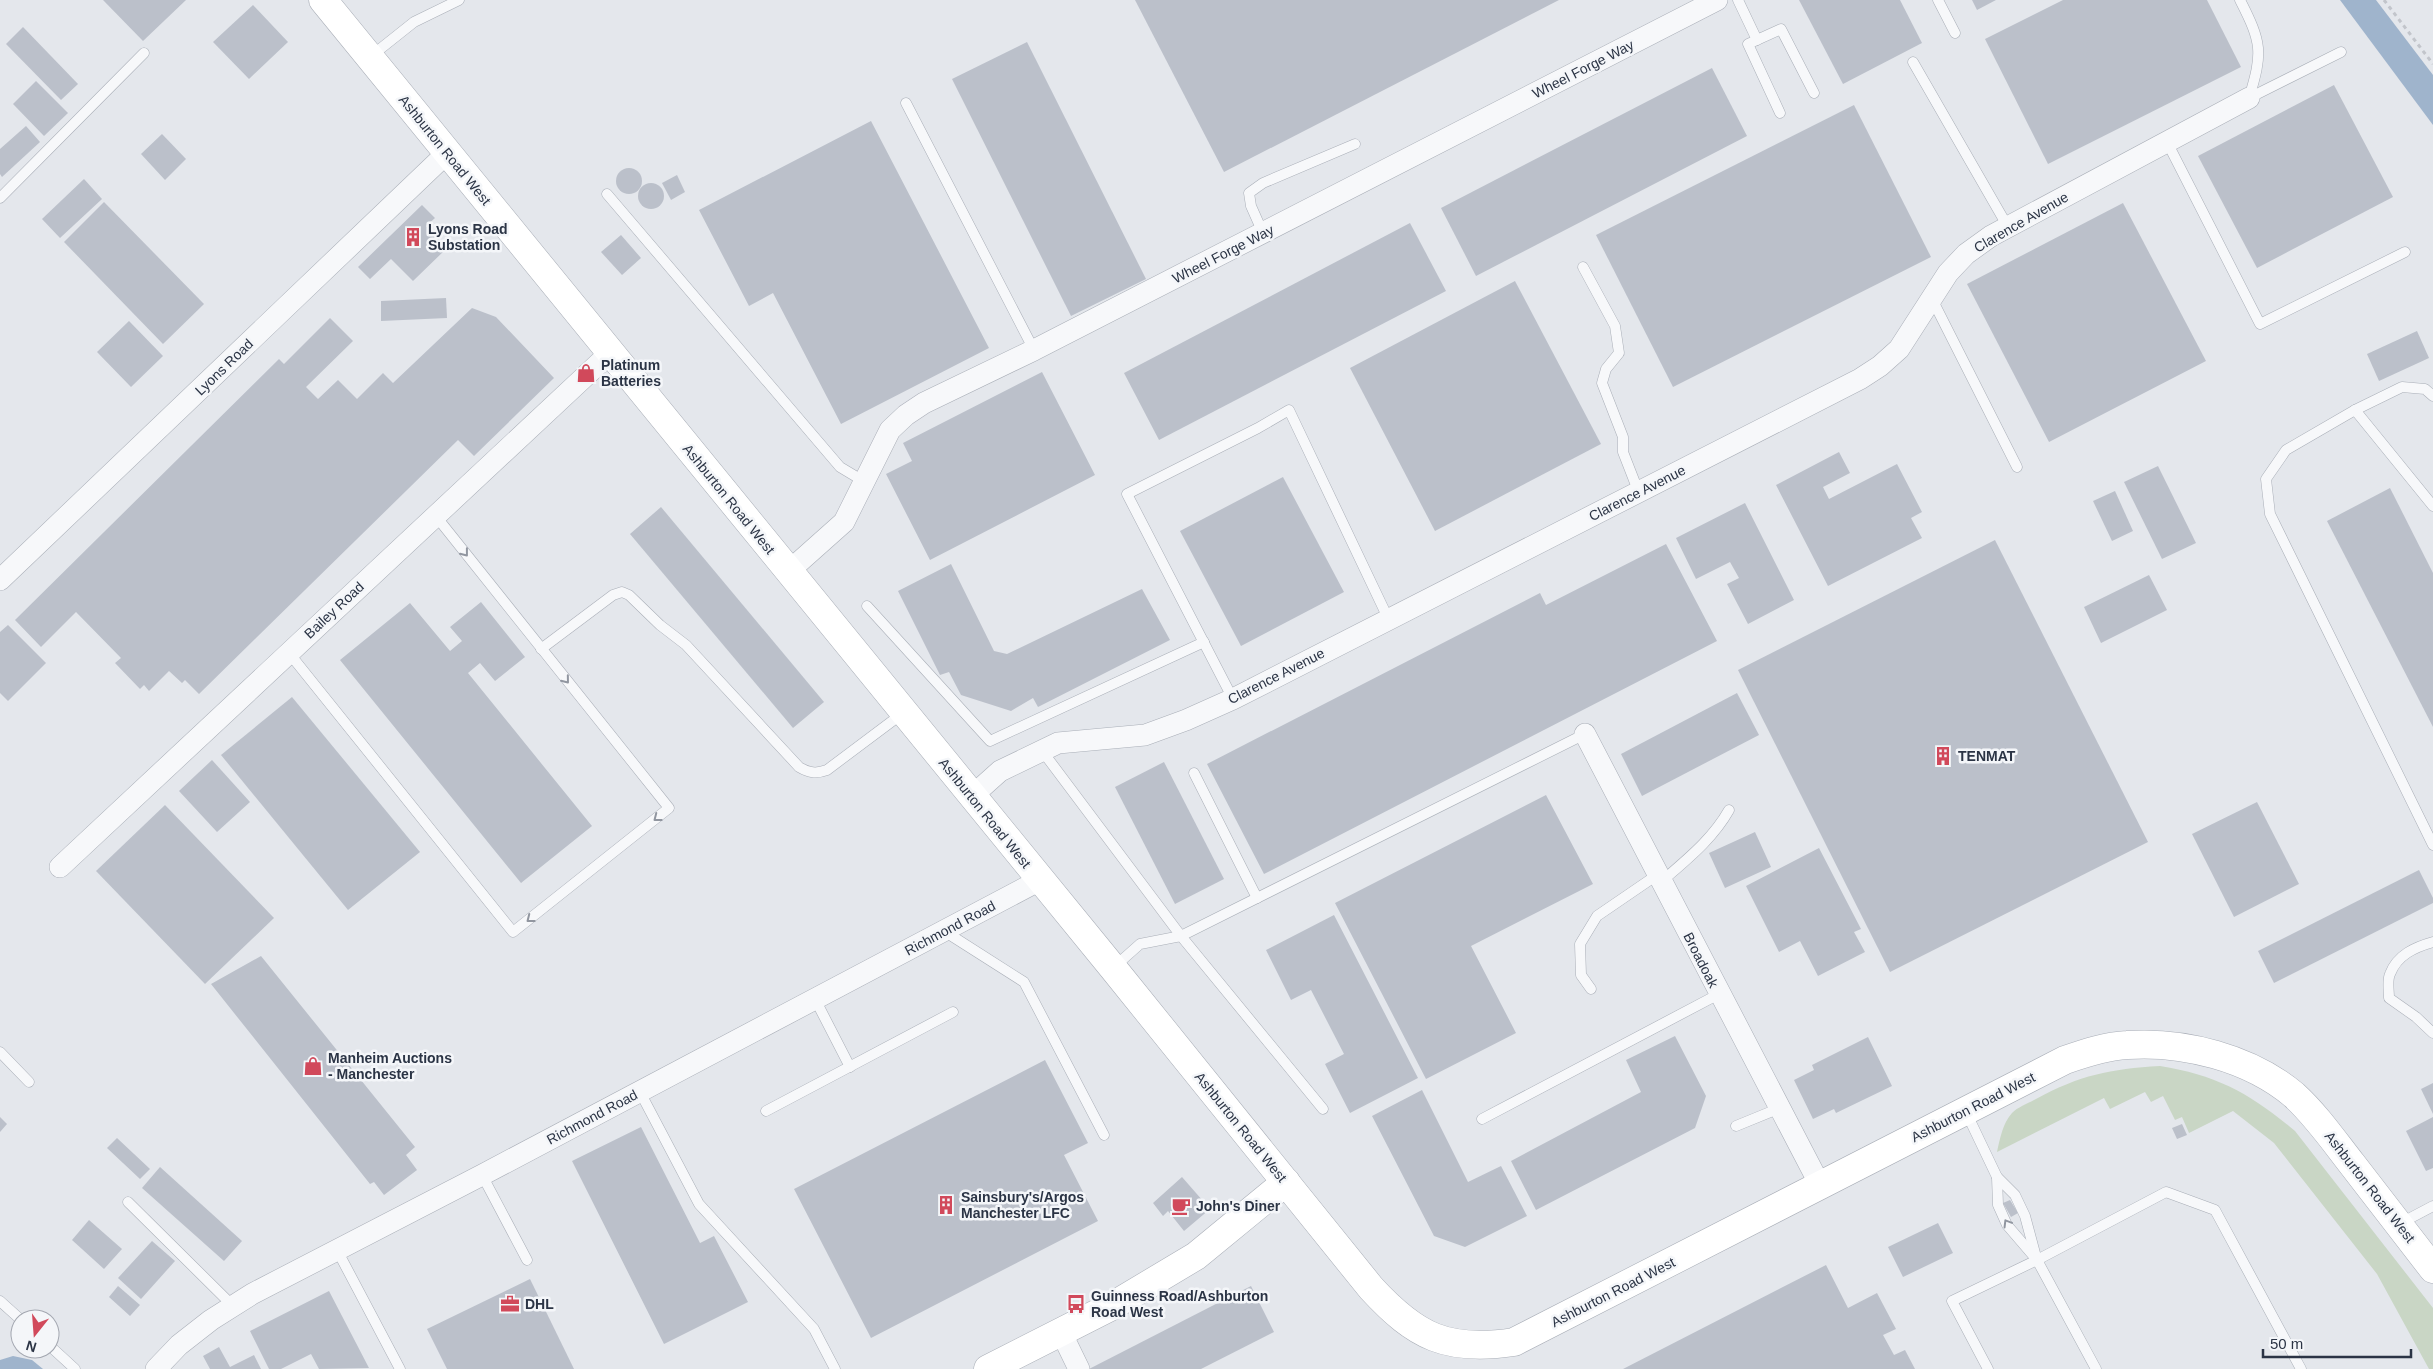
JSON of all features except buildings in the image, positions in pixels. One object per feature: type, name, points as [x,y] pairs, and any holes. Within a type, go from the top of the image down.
[{"type":"main road","name":"Ashburton Road West","points":[[323,0],[1371,1288],[1394,1314],[1415,1330],[1461,1344],[1489,1346],[1514,1342],[2065,1060],[2094,1050],[2126,1045],[2160,1044],[2190,1048],[2221,1056],[2256,1072],[2293,1095],[2328,1133],[2433,1269]]},
{"type":"main road","points":[[988,1369],[1114,1305],[1196,1256],[1286,1182]]},
{"type":"street","name":"Wheel Forge Way","points":[[789,572],[844,522],[890,430],[906,415],[924,403],[1034,350],[1717,0]]},
{"type":"street","name":"Clarence Avenue","points":[[972,798],[1000,771],[1024,758],[1043,752],[1058,743],[1145,735],[1186,720],[1233,699],[1880,366],[1899,348],[1948,273],[1966,254],[2008,227],[2249,98]]},
{"type":"street","name":"Lyons Road","points":[[0,580],[447,153]]},
{"type":"street","name":"Bailey Road","points":[[60,868],[610,353]]},
{"type":"street","name":"Broadoak","points":[[1585,734],[1820,1185]]},
{"type":"street","name":"Richmond Road","points":[[156,1369],[179,1345],[211,1320],[233,1306],[1040,880]]},
{"type":"street","points":[[1061,1332],[1079,1369]]},
{"type":"lane","points":[[370,58],[414,22],[459,0]]},
{"type":"lane","points":[[1738,0],[1757,40]]},
{"type":"lane","points":[[1938,0],[1955,33]]},
{"type":"lane","points":[[2240,0],[2256,31],[2259,56],[2249,98]]},
{"type":"lane","points":[[1780,113],[1748,44],[1781,29],[1814,93]]},
{"type":"lane","points":[[0,198],[144,52]]},
{"type":"lane","points":[[2249,98],[2341,52]]},
{"type":"lane","points":[[1913,62],[2008,227]]},
{"type":"lane","points":[[906,103],[1034,350]]},
{"type":"lane","points":[[2167,142],[2260,324],[2405,252]]},
{"type":"lane","points":[[1263,233],[1251,206],[1249,193],[1264,183],[1355,144]]},
{"type":"lane","points":[[607,194],[840,467],[865,482]]},
{"type":"lane","points":[[1583,267],[1615,326],[1619,352],[1606,369],[1602,383],[1623,437],[1623,452],[1638,492]]},
{"type":"lane","points":[[1932,299],[2017,467]]},
{"type":"lane","points":[[2433,396],[2425,389],[2402,387],[2355,410],[2286,450],[2266,480],[2270,514],[2433,845]]},
{"type":"lane","points":[[1233,699],[1127,494],[1258,428],[1288,410],[1388,618]]},
{"type":"lane","points":[[2355,410],[2433,506]]},
{"type":"lane","points":[[289,653],[513,932],[669,808],[435,515]]},
{"type":"lane","points":[[541,649],[613,595],[622,592],[629,595],[660,625],[686,645],[799,767],[812,773],[818,774],[827,770],[903,712]]},
{"type":"lane","points":[[867,606],[990,741],[1204,642]]},
{"type":"lane","points":[[1112,968],[1140,944],[1181,936],[1585,734]]},
{"type":"lane","points":[[1043,752],[1181,936],[1323,1109]]},
{"type":"lane","points":[[1194,773],[1257,898]]},
{"type":"lane","points":[[1591,989],[1581,975],[1580,944],[1596,916],[1659,879],[1702,846],[1719,827],[1729,810]]},
{"type":"lane","points":[[944,931],[1024,982],[1104,1134]]},
{"type":"lane","points":[[2433,942],[2418,946],[2402,956],[2389,975],[2389,998],[2416,1016],[2433,1033]]},
{"type":"lane","points":[[1482,1120],[1719,994]]},
{"type":"lane","points":[[815,999],[850,1066]]},
{"type":"lane","points":[[766,1111],[953,1012]]},
{"type":"lane","points":[[0,1052],[29,1082]]},
{"type":"lane","points":[[640,1092],[700,1204],[814,1329],[835,1369]]},
{"type":"lane","points":[[1736,1126],[1780,1108]]},
{"type":"lane","points":[[1965,1110],[1997,1177],[2015,1195],[2025,1216],[2037,1260]]},
{"type":"lane","points":[[482,1175],[526,1260]]},
{"type":"lane","points":[[1997,1177],[1998,1205],[2007,1225],[2037,1260],[2096,1369]]},
{"type":"lane","points":[[1988,1369],[1952,1301],[2037,1260],[2166,1192],[2215,1210],[2301,1369]]},
{"type":"lane","points":[[128,1202],[233,1306]]},
{"type":"lane","points":[[2398,1224],[2433,1206]]},
{"type":"lane","points":[[337,1250],[400,1369]]},
{"type":"lane","points":[[0,1301],[10,1310]]},
{"type":"lane","points":[[60,1355],[75,1369]]},
{"type":"path","points":[[2384,0],[2433,64]]},
{"type":"green space","points":[[2160,1066],[2199,1075],[2232,1088],[2263,1106],[2295,1131],[2433,1308],[2433,1369],[2429,1369],[2377,1274],[2274,1143],[2233,1111],[2189,1133],[2182,1117],[2175,1120],[2163,1096],[2151,1102],[2145,1092],[2110,1109],[2104,1098],[1997,1152],[2006,1121],[2012,1113],[2024,1105],[2081,1079],[2110,1071]]},
{"type":"water","points":[[2340,0],[2376,0],[2433,75],[2433,125]]},
{"type":"water","points":[[10,1357],[10,1359],[27,1359],[32,1360],[43,1369],[0,1369],[0,1360]]},
{"type":"place","name":"Lyons Road Substation","points":[[413,237]]},
{"type":"place","name":"Platinum Batteries","points":[[586,373]]},
{"type":"place","name":"TENMAT","points":[[1943,756]]},
{"type":"place","name":"Manheim Auctions - Manchester","points":[[313,1066]]},
{"type":"place","name":"Sainsbury's/Argos Manchester LFC","points":[[946,1205]]},
{"type":"place","name":"John's Diner","points":[[1181,1206]]},
{"type":"place","name":"DHL","points":[[510,1304]]},
{"type":"place","name":"Guinness Road/Ashburton Road West","points":[[1076,1304]]}]
